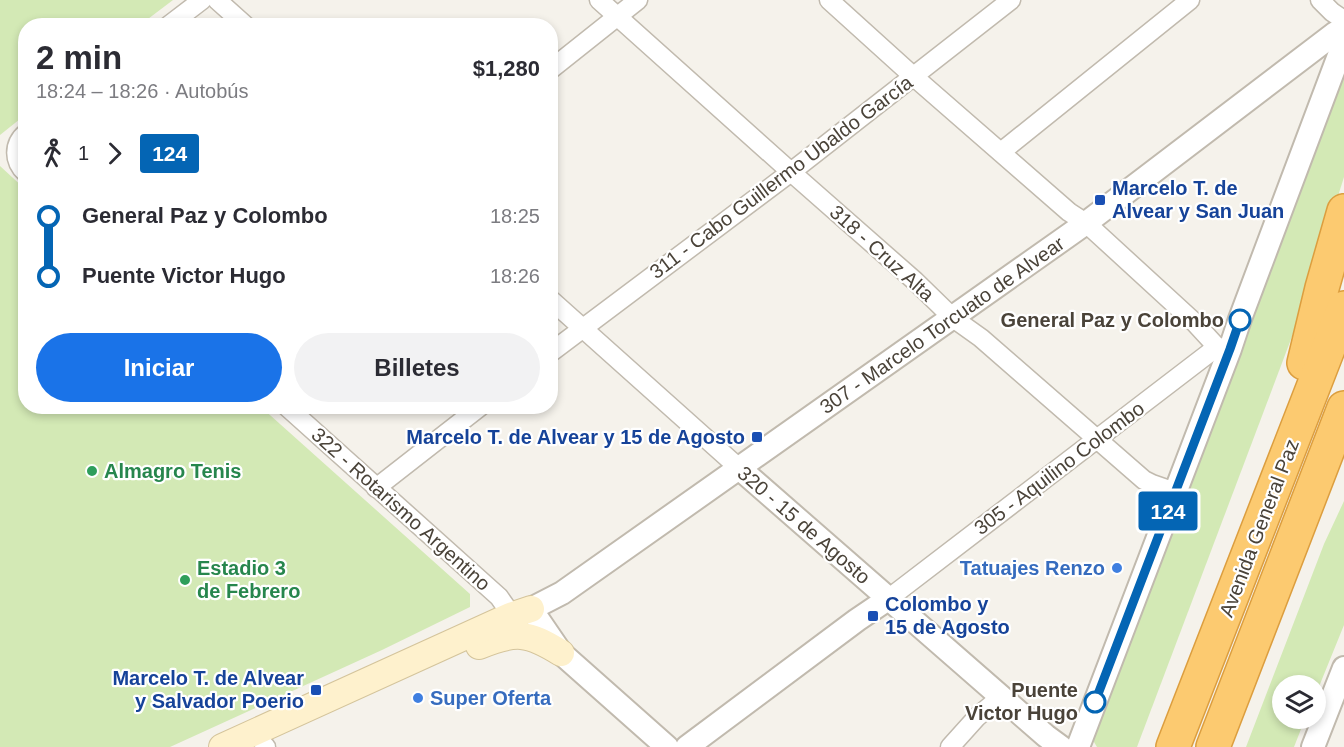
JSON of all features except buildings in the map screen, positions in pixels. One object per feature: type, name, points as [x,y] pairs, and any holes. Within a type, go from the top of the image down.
[{"type":"highway","points":[[1274,489],[1322,288],[1344,211]]},
{"type":"highway","name":"Avenida General Paz","points":[[1173,747],[1344,308]]},
{"type":"highway","name":"Avenida General Paz","points":[[1213,747],[1344,408]]},
{"type":"highway","points":[[1287,554],[1344,459]]},
{"type":"main road","points":[[222,747],[520,612]]},
{"type":"main road","points":[[263,746],[498,638],[520,635],[548,644],[561,653]]},
{"type":"street","points":[[178,18],[202,0]]},
{"type":"street","points":[[218,0],[237,18]]},
{"type":"street","name":"318 - Cruz Alta","points":[[599,0],[915,280],[953,318],[981,338],[1144,480],[1175,492]]},
{"type":"street","points":[[558,64],[638,0]]},
{"type":"street","points":[[829,0],[1069,212],[1086,223],[1224,348]]},
{"type":"street","name":"311 - Cabo Guillermo Ubaldo García","points":[[558,347],[791,172],[1011,0]]},
{"type":"street","points":[[1001,152],[1190,0]]},
{"type":"street","points":[[1320,0],[1344,20]]},
{"type":"street","name":"307 - Marcelo Torcuato de Alvear","points":[[520,612],[562,593],[953,318],[1086,223],[1344,28]]},
{"type":"street","points":[[1078,747],[1175,492],[1224,348],[1244,308],[1344,42]]},
{"type":"street","points":[[18,143],[15,154],[18,161]]},
{"type":"street","name":"320 - 15 de Agosto","points":[[558,306],[888,599],[1061,747]]},
{"type":"street","name":"305 - Aquilino Colombo","points":[[687,747],[888,599],[1097,439],[1224,348]]},
{"type":"street","name":"322 - Rotarismo Argentino","points":[[295,414],[499,597],[506,607],[520,612],[561,653],[667,747]]},
{"type":"street","points":[[376,488],[471,414]]},
{"type":"street","points":[[1313,747],[1344,668]]},
{"type":"street","points":[[950,747],[977,717],[1002,696]]},
{"type":"green space","points":[[0,0],[173,0],[149,18],[18,18],[18,121],[0,135]]},
{"type":"green space","points":[[1344,46],[1344,177],[1302,310],[1137,747],[1097,747],[1094,742],[1094,731]]},
{"type":"green space","name":"Estadio 3 de Febrero","points":[[0,166],[18,183],[18,414],[269,414],[470,594],[470,607],[170,747],[0,747]]},
{"type":"green space","points":[[1344,501],[1344,625],[1324,675],[1274,675],[1324,544]]},
{"type":"green space","points":[[1272,679],[1272,729],[1301,729],[1294,747],[1246,747]]},
{"type":"bus line","name":"124","points":[[1095,702],[1240,320]]},
{"type":"place","name":"Marcelo T. de Alvear y San Juan","points":[[1100,200]]},
{"type":"place","name":"General Paz y Colombo","points":[[1240,320]]},
{"type":"place","name":"Marcelo T. de Alvear y 15 de Agosto","points":[[757,437]]},
{"type":"place","name":"Almagro Tenis","points":[[92,471]]},
{"type":"place","name":"Tatuajes Renzo","points":[[1117,568]]},
{"type":"place","name":"Estadio 3 de Febrero","points":[[185,580]]},
{"type":"place","name":"Colombo y 15 de Agosto","points":[[873,616]]},
{"type":"place","name":"Marcelo T. de Alvear y Salvador Poerio","points":[[316,690]]},
{"type":"place","name":"Super Oferta","points":[[418,698]]},
{"type":"place","name":"Puente Victor Hugo","points":[[1095,702]]}]
